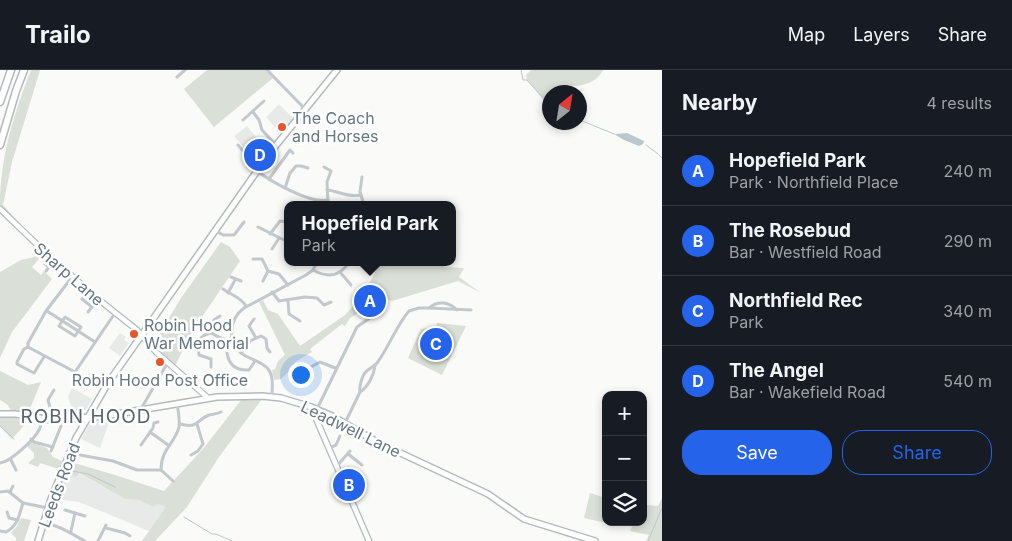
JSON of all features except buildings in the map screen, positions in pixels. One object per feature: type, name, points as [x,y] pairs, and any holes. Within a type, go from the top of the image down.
[{"type":"highway","points":[[0,102],[11,70]]},
{"type":"highway","points":[[0,145],[16,90],[24,70]]},
{"type":"main road","name":"Leeds Road","points":[[39,541],[48,508],[61,475],[80,432],[108,383],[276,145],[337,70]]},
{"type":"main road","name":"Leadwell Lane","points":[[0,414],[51,420],[72,419],[208,398],[272,397],[290,400],[316,409],[383,444],[488,494],[524,519],[595,541]]},
{"type":"main road","points":[[94,407],[96,413],[101,416]]},
{"type":"main road","points":[[72,419],[78,424],[80,432]]},
{"type":"street","points":[[177,77],[185,70]]},
{"type":"street","points":[[267,70],[305,109]]},
{"type":"street","points":[[241,120],[262,107],[264,101]]},
{"type":"street","points":[[253,112],[259,120],[262,130],[276,145]]},
{"type":"street","points":[[238,144],[258,170],[269,179],[285,188],[316,200],[328,200],[327,182],[331,171]]},
{"type":"street","points":[[269,179],[290,150],[294,152]]},
{"type":"street","points":[[285,188],[290,173],[297,163],[308,168]]},
{"type":"street","points":[[324,167],[335,172]]},
{"type":"street","points":[[362,177],[359,183],[362,201]]},
{"type":"street","points":[[327,190],[334,190],[354,196],[360,195]]},
{"type":"street","name":"Sharp Lane","points":[[0,209],[54,261],[141,335],[208,398]]},
{"type":"street","points":[[270,234],[280,221],[284,222]]},
{"type":"street","points":[[216,230],[223,235],[234,235],[244,222]]},
{"type":"street","points":[[258,227],[284,240]]},
{"type":"street","points":[[272,249],[278,238]]},
{"type":"street","points":[[253,259],[263,261],[268,271],[280,274],[288,285]]},
{"type":"street","points":[[45,264],[48,269],[54,261]]},
{"type":"street","points":[[272,397],[270,372],[266,366],[241,353],[232,338],[234,320],[246,306],[306,275],[315,266]]},
{"type":"street","points":[[313,270],[329,276],[340,272],[345,266]]},
{"type":"street","points":[[263,281],[268,271]]},
{"type":"street","points":[[340,272],[351,285]]},
{"type":"street","points":[[44,357],[34,373],[16,362],[24,349],[28,347],[28,343],[46,311],[72,277]]},
{"type":"street","points":[[228,293],[239,279],[231,277]]},
{"type":"street","points":[[223,289],[241,298],[246,306]]},
{"type":"street","points":[[272,292],[279,301],[288,301],[301,296],[317,298],[324,305],[331,302]]},
{"type":"street","points":[[85,296],[82,299],[92,307]]},
{"type":"street","points":[[88,312],[98,299]]},
{"type":"street","points":[[288,301],[289,314],[300,321]]},
{"type":"street","points":[[345,423],[360,392],[370,380],[375,366],[409,311],[429,308],[432,305],[443,303],[453,306],[457,310],[471,310]]},
{"type":"street","points":[[46,311],[95,342]]},
{"type":"street","points":[[369,541],[314,414],[357,326],[377,311]]},
{"type":"street","points":[[28,347],[72,372],[77,370],[115,313]]},
{"type":"street","points":[[211,333],[212,324],[217,315]]},
{"type":"street","points":[[254,319],[249,326],[256,338]]},
{"type":"street","points":[[211,333],[226,340],[232,338]]},
{"type":"street","points":[[211,333],[201,337],[198,347],[200,356],[211,359],[211,367]]},
{"type":"street","points":[[241,353],[250,341],[261,336],[266,339],[267,348],[270,352]]},
{"type":"street","points":[[226,353],[226,358],[232,365],[242,370],[249,370],[255,361]]},
{"type":"street","points":[[142,409],[168,362]]},
{"type":"street","points":[[306,368],[320,362],[335,368]]},
{"type":"street","points":[[360,392],[359,388],[363,376],[370,368],[375,366]]},
{"type":"street","points":[[51,420],[52,414],[46,404],[54,390]]},
{"type":"street","points":[[161,470],[163,455],[175,437],[180,424],[177,402]]},
{"type":"street","points":[[180,424],[187,426],[198,424],[208,416],[221,412]]},
{"type":"street","points":[[0,463],[11,460],[31,439],[39,430],[42,418]]},
{"type":"street","points":[[141,445],[154,422],[158,422]]},
{"type":"street","points":[[191,455],[198,451],[203,444],[198,424]]},
{"type":"street","points":[[31,439],[52,449],[61,426]]},
{"type":"street","points":[[150,432],[168,445]]},
{"type":"street","points":[[328,448],[336,444],[340,436]]},
{"type":"street","points":[[336,466],[349,452],[362,466]]},
{"type":"street","points":[[80,455],[113,462],[137,470],[161,470],[173,481]]},
{"type":"street","points":[[11,460],[16,470]]},
{"type":"street","points":[[10,492],[13,486]]},
{"type":"street","points":[[0,492],[6,490],[23,503],[48,508]]},
{"type":"street","points":[[0,531],[9,531],[18,520],[23,503]]},
{"type":"street","points":[[64,510],[85,516]]},
{"type":"street","points":[[8,512],[9,518],[18,520]]},
{"type":"street","points":[[71,531],[75,513]]},
{"type":"street","points":[[49,524],[71,531],[74,536],[85,541]]},
{"type":"street","points":[[98,541],[106,527],[130,536]]},
{"type":"shaded area","points":[[31,70],[40,70],[12,162],[3,205],[25,229],[95,293],[16,222],[0,205],[5,153],[19,103]]},
{"type":"shaded area","points":[[207,70],[266,70],[273,78],[214,127],[184,89]]},
{"type":"shaded area","points":[[531,70],[603,70],[594,80],[582,85],[542,85],[542,98],[527,80],[526,75]]},
{"type":"shaded area","points":[[279,104],[294,119],[281,134],[266,117]]},
{"type":"shaded area","points":[[247,126],[268,152],[258,165],[234,136]]},
{"type":"shaded area","points":[[627,133],[644,141],[643,144],[639,146],[614,134]]},
{"type":"shaded area","points":[[221,242],[230,247],[240,261],[193,330],[175,366],[153,345],[181,298]]},
{"type":"shaded area","points":[[38,251],[43,254],[32,267],[41,275],[44,271],[52,279],[12,332],[0,358],[0,272],[21,260],[34,257]]},
{"type":"shaded area","points":[[375,266],[443,266],[464,268],[459,277],[481,293],[458,281],[392,301],[383,300],[381,310],[373,304],[350,318],[345,326],[342,324],[310,349],[312,352],[295,362],[293,365],[295,369],[281,379],[274,380],[272,370],[275,369],[278,361],[285,355],[259,302],[263,300],[268,310],[278,314],[300,346],[345,315],[366,291],[377,268]]},
{"type":"shaded area","points":[[437,323],[466,326],[442,375],[408,358],[421,329],[436,327]]},
{"type":"shaded area","points":[[120,333],[126,337],[124,340],[129,343],[120,356],[109,348]]},
{"type":"shaded area","points":[[0,371],[28,385],[41,382],[29,411],[49,415],[11,411],[8,405],[0,400]]},
{"type":"shaded area","points":[[72,388],[92,399],[88,407],[81,414],[74,415],[68,396]]},
{"type":"shaded area","points":[[242,399],[262,399],[219,457],[187,507],[155,541],[142,541],[166,507],[158,504],[153,507],[139,500],[125,499],[79,473],[76,477],[66,473],[80,442],[74,463],[164,491],[203,449]]},
{"type":"shaded area","points":[[0,416],[29,420],[12,439],[0,426]]},
{"type":"shaded area","points":[[111,417],[100,448],[81,439],[92,420]]},
{"type":"shaded area","points":[[31,442],[47,448],[53,457],[62,461],[59,469],[40,463],[38,467],[28,463],[34,458],[34,453],[27,446]]},
{"type":"shaded area","points":[[66,473],[76,477],[78,473],[125,499],[139,500],[153,507],[158,504],[167,507],[149,531],[79,502],[55,499]]},
{"type":"shaded area","points":[[590,493],[602,497],[602,522],[584,518]]},
{"type":"shaded area","points":[[662,498],[662,541],[646,541],[649,535],[630,531],[632,526],[647,526],[647,505],[658,506]]},
{"type":"shaded area","points":[[21,518],[31,520],[24,541],[16,541],[16,538],[11,533]]},
{"type":"waterway","points":[[521,70],[523,80],[527,80],[542,97]]},
{"type":"waterway","points":[[587,123],[614,134]]},
{"type":"waterway","points":[[646,145],[662,158]]},
{"type":"waterway","points":[[0,426],[14,439]]},
{"type":"waterway","points":[[67,470],[88,474],[115,487]]},
{"type":"waterway","points":[[648,541],[662,508]]},
{"type":"waterway","points":[[184,517],[212,534],[232,541]]},
{"type":"place","name":"The Coach and Horses","points":[[282,127]]},
{"type":"place","name":"The Angel","points":[[260,155]]},
{"type":"place","name":"Hopefield Park","points":[[370,301]]},
{"type":"place","name":"Robin Hood War Memorial","points":[[134,334]]},
{"type":"place","name":"Northfield Rec","points":[[436,344]]},
{"type":"place","name":"Robin Hood Post Office","points":[[160,362]]},
{"type":"place","name":"The Rosebud","points":[[349,485]]},
{"type":"district","name":"ROBIN HOOD","points":[[86,416]]}]
